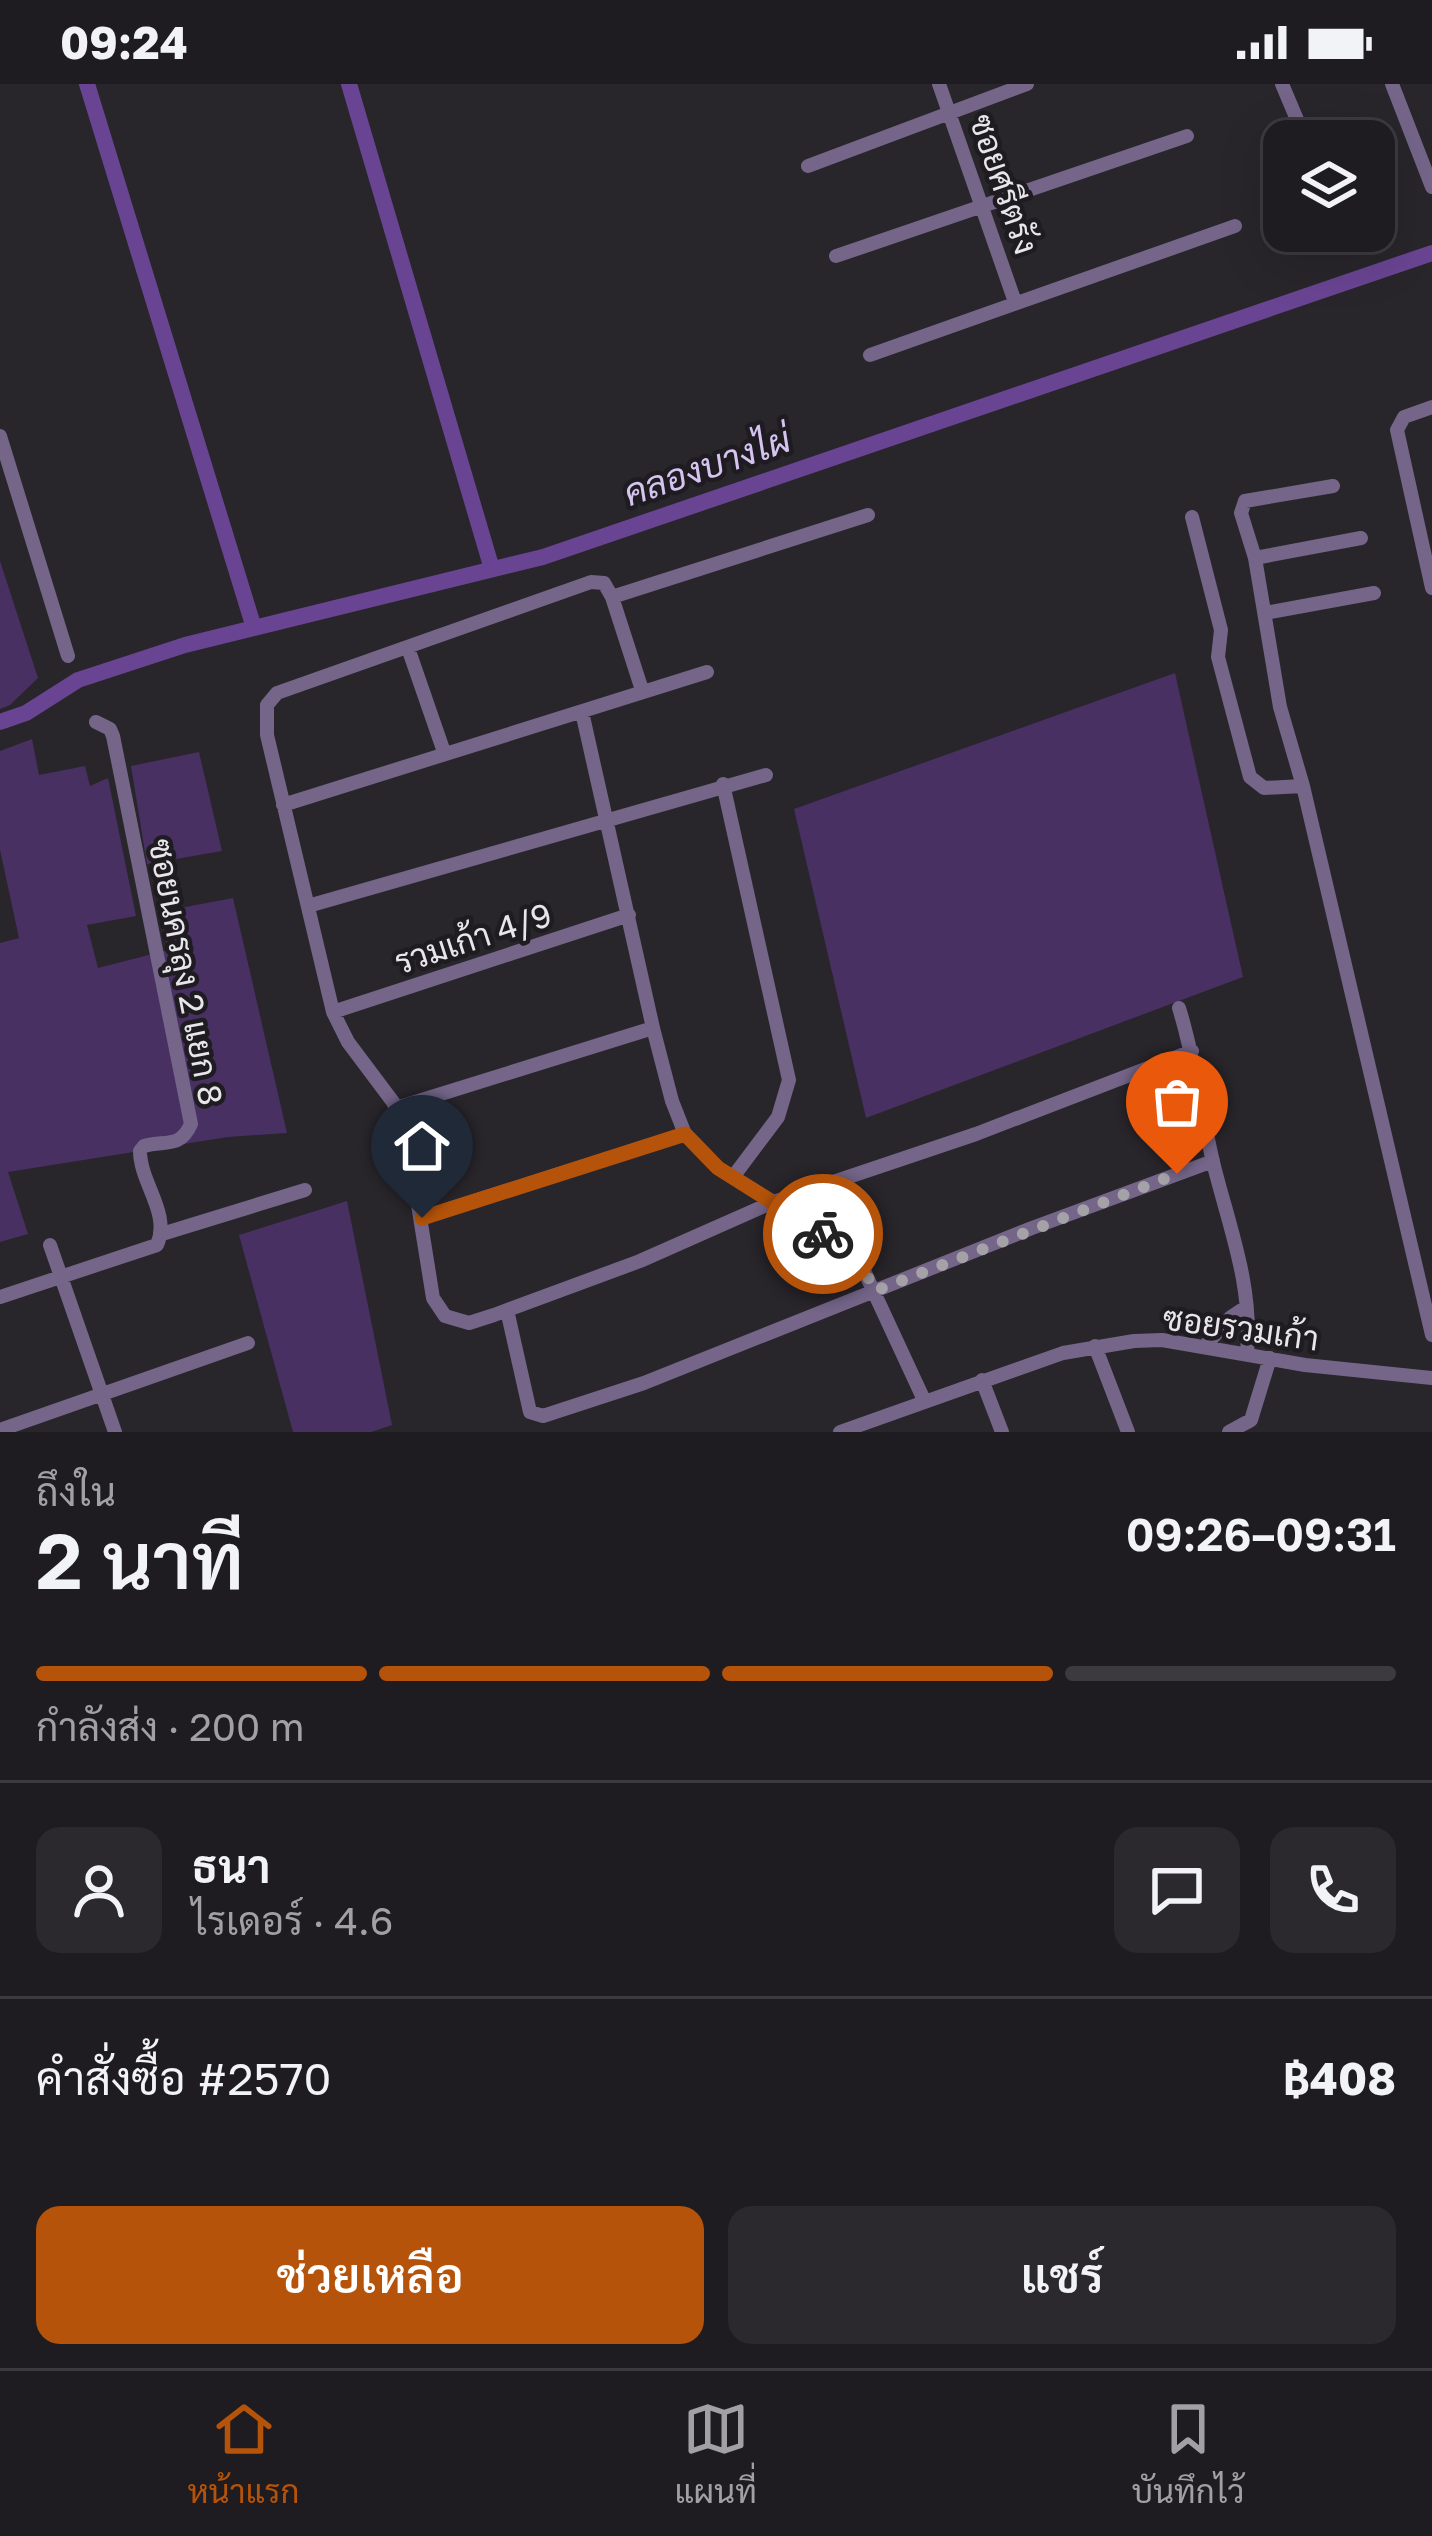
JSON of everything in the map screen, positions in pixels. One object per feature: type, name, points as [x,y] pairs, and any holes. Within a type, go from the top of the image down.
[{"type":"street","name":"ซอยศรีตรัง","points":[[940,84],[1015,302]]},
{"type":"street","points":[[808,166],[1027,84]]},
{"type":"street","points":[[1282,84],[1297,120]]},
{"type":"street","points":[[1392,84],[1432,187]]},
{"type":"street","points":[[836,256],[1187,136]]},
{"type":"street","points":[[1416,146],[1432,141]]},
{"type":"street","points":[[870,355],[1234,226]]},
{"type":"street","points":[[1432,407],[1404,417],[1397,430],[1432,588]]},
{"type":"street","points":[[0,436],[68,656]]},
{"type":"street","points":[[1333,486],[1244,502],[1241,513],[1255,558],[1280,707],[1303,786],[1432,1335]]},
{"type":"street","points":[[612,597],[868,515]]},
{"type":"street","points":[[1192,517],[1221,630],[1218,657],[1250,777],[1264,788],[1303,786]]},
{"type":"street","points":[[1255,558],[1361,538]]},
{"type":"street","points":[[642,690],[612,597],[604,583],[591,582],[269,698],[268,735],[333,1012],[406,1130],[433,1298],[445,1316],[469,1322],[507,1310],[640,1261],[771,1203],[976,1134],[1192,1051]]},
{"type":"street","points":[[1265,613],[1374,593]]},
{"type":"street","points":[[409,648],[444,752]]},
{"type":"street","points":[[283,806],[707,672]]},
{"type":"street","points":[[582,712],[653,1028],[685,1134],[718,1168],[852,1254],[875,1291],[924,1400]]},
{"type":"street","name":"ซอยนครลุง 2 แยก 8","points":[[96,722],[113,736],[191,1112],[191,1124],[181,1140],[144,1146],[140,1151],[162,1234]]},
{"type":"street","points":[[308,906],[766,775]]},
{"type":"street","points":[[723,784],[789,1080],[778,1117],[733,1177]]},
{"type":"street","name":"รวมเก้า 4/9","points":[[333,1012],[629,915]]},
{"type":"street","points":[[1179,1008],[1246,1281],[1247,1352]]},
{"type":"street","points":[[396,1108],[653,1028]]},
{"type":"street","points":[[422,1218],[685,1134]]},
{"type":"street","points":[[507,1310],[530,1412],[543,1416],[644,1383],[1213,1161]]},
{"type":"street","points":[[0,1297],[157,1245],[162,1234],[304,1190]]},
{"type":"street","points":[[50,1245],[116,1432]]},
{"type":"street","points":[[1205,1346],[1246,1307]]},
{"type":"street","name":"ซอยรวมเก้า","points":[[840,1432],[982,1379],[1095,1346],[1162,1340],[1432,1378]]},
{"type":"street","points":[[0,1430],[248,1343]]},
{"type":"street","points":[[1095,1346],[1128,1432]]},
{"type":"street","points":[[1229,1432],[1251,1420],[1270,1358]]},
{"type":"street","points":[[982,1379],[1002,1432]]},
{"type":"shaded area","points":[[0,561],[38,678],[0,709]]},
{"type":"shaded area","points":[[1175,673],[1243,977],[866,1118],[794,809]]},
{"type":"shaded area","points":[[32,739],[39,775],[85,766],[90,786],[108,778],[136,916],[87,925],[98,968],[168,950],[159,912],[233,898],[287,1133],[228,1137],[8,1172],[28,1234],[0,1242],[0,943],[19,938],[0,850],[0,751]]},
{"type":"shaded area","points":[[199,752],[222,851],[147,864],[131,766]]},
{"type":"shaded area","points":[[347,1201],[392,1425],[371,1432],[293,1432],[239,1235]]},
{"type":"waterway","points":[[87,84],[254,628]]},
{"type":"waterway","points":[[349,84],[492,569]]},
{"type":"waterway","name":"คลองบางไผ่","points":[[0,722],[26,713],[78,680],[185,645],[543,557],[1432,253]]},
{"type":"way so far","points":[[823,1234],[860,1262],[875,1291],[1177,1174]]},
{"type":"route","points":[[422,1218],[685,1134],[718,1168],[823,1234]]}]
